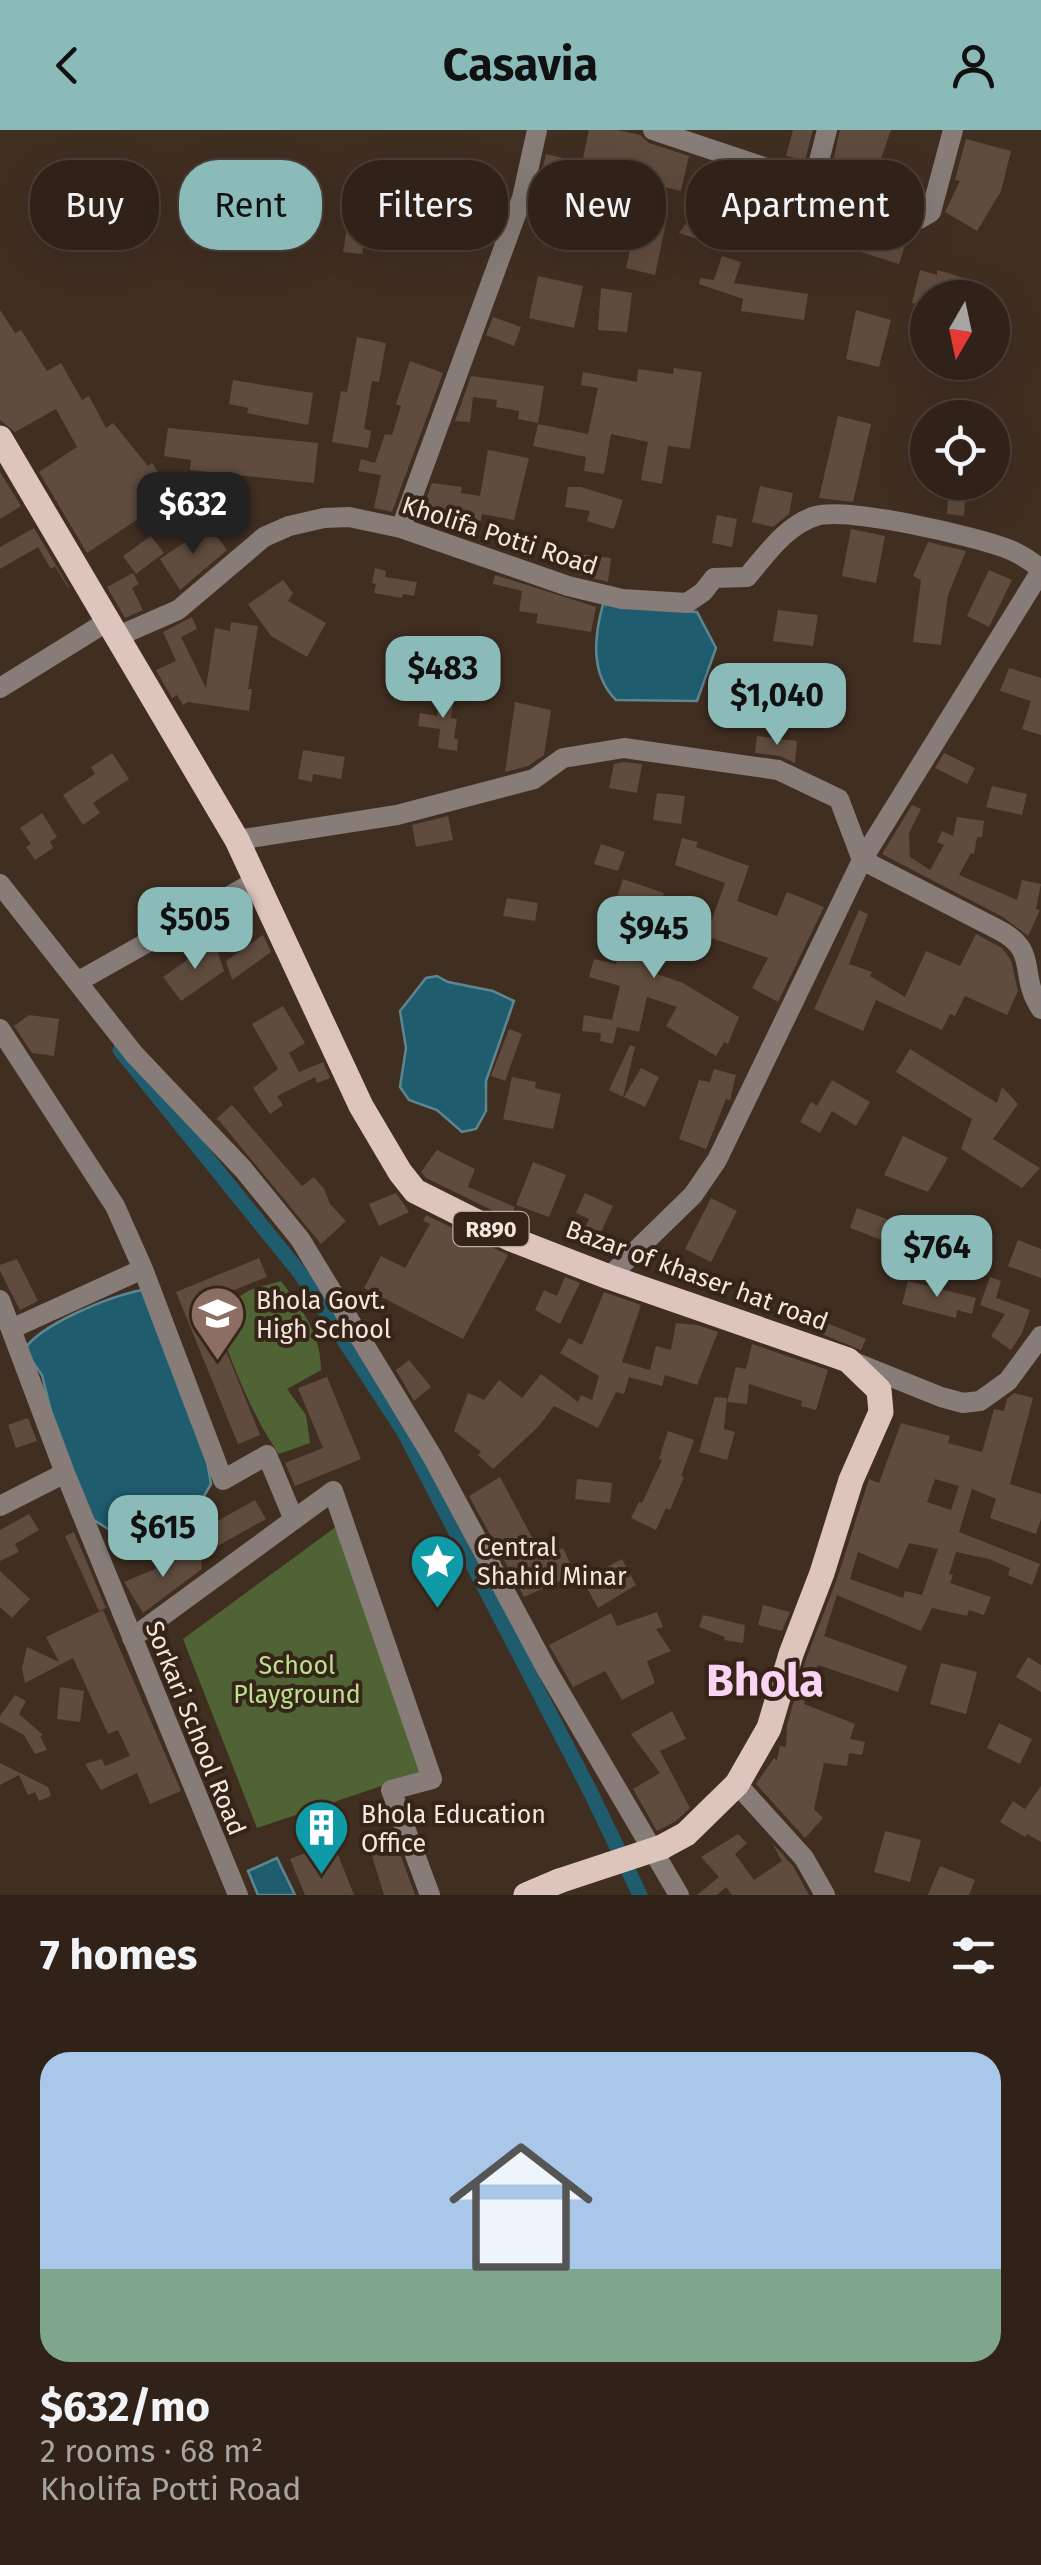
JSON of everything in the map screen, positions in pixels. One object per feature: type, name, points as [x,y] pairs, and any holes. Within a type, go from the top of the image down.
[{"type":"main road","name":"Bazar of khaser hat road","points":[[0,438],[236,840],[362,1106],[415,1191],[511,1239],[848,1360],[879,1390],[880,1412],[851,1480],[822,1572],[790,1654],[769,1728],[737,1784],[686,1834],[662,1847],[526,1895]]},
{"type":"street","points":[[401,528],[522,198],[537,130]]},
{"type":"street","points":[[653,130],[742,160]]},
{"type":"street","points":[[819,160],[827,130]]},
{"type":"street","points":[[924,217],[930,212],[953,130]]},
{"type":"street","name":"Kholifa Potti Road","points":[[0,688],[112,629],[178,610],[264,537],[289,526],[349,516],[401,528],[568,586],[622,599],[687,602],[703,592],[714,578],[746,577],[799,524],[817,516],[876,519],[947,531],[1006,548],[1041,570]]},
{"type":"street","points":[[610,1277],[693,1194],[717,1160],[862,860],[1041,570]]},
{"type":"street","points":[[236,840],[397,816],[534,779],[564,758],[624,748],[778,770],[839,799],[862,860],[1020,938],[1031,952],[1032,991],[1041,1010]]},
{"type":"street","points":[[79,981],[256,881]]},
{"type":"street","points":[[0,884],[134,1054],[243,1169],[300,1239],[432,1456],[546,1670],[679,1895]]},
{"type":"street","points":[[0,1029],[115,1206],[144,1269],[223,1480],[267,1455],[294,1520]]},
{"type":"street","points":[[11,1328],[144,1269]]},
{"type":"street","name":"Sorkari School Road","points":[[0,1300],[65,1473],[238,1895]]},
{"type":"street","points":[[848,1360],[964,1403],[980,1401],[1008,1381],[1041,1336]]},
{"type":"street","points":[[0,1506],[65,1473]]},
{"type":"street","points":[[132,1638],[334,1490],[432,1779],[391,1790],[430,1895]]},
{"type":"street","points":[[737,1784],[804,1858],[825,1895]]},
{"type":"green space","points":[[281,1281],[314,1333],[321,1370],[287,1389],[306,1415],[310,1443],[279,1454],[250,1403],[213,1312],[250,1290]]},
{"type":"green space","name":"School Playground","points":[[337,1526],[420,1773],[257,1828],[183,1639]]},
{"type":"water","points":[[603,604],[697,612],[716,648],[697,701],[616,700],[602,679],[596,655]]},
{"type":"water","points":[[437,976],[493,991],[514,1001],[486,1081],[486,1111],[476,1129],[462,1132],[437,1110],[409,1100],[400,1087],[406,1048],[400,1011],[426,978]]},
{"type":"water","points":[[142,1290],[207,1461],[211,1484],[200,1503],[148,1530],[113,1532],[89,1517],[54,1424],[42,1375],[24,1350],[60,1321]]},
{"type":"water","points":[[277,1858],[295,1895],[258,1895],[248,1871]]},
{"type":"building","points":[[589,130],[640,135],[649,143],[689,156],[681,191],[666,188],[666,160],[583,160]]},
{"type":"building","points":[[793,130],[813,130],[805,160],[786,156]]},
{"type":"building","points":[[840,130],[891,130],[881,160],[833,160]]},
{"type":"building","points":[[966,139],[1011,151],[1001,191],[977,231],[945,212],[960,181],[955,180]]},
{"type":"building","points":[[546,154],[570,160],[545,160]]},
{"type":"building","points":[[630,250],[660,250],[655,275],[626,268]]},
{"type":"building","points":[[854,250],[904,250],[899,264]]},
{"type":"building","points":[[722,256],[741,262],[734,283],[808,294],[804,320],[741,311],[743,299],[699,284],[700,278],[714,280]]},
{"type":"building","points":[[920,270],[937,275],[937,270],[971,280],[918,280]]},
{"type":"building","points":[[538,276],[583,286],[574,328],[529,318]]},
{"type":"building","points":[[601,288],[632,293],[627,332],[598,330]]},
{"type":"building","points":[[0,310],[15,333],[21,330],[47,371],[61,363],[82,400],[89,396],[106,428],[113,423],[148,466],[152,463],[171,492],[171,497],[87,553],[39,472],[77,447],[56,409],[15,432],[0,420]]},
{"type":"building","points":[[856,310],[891,320],[879,367],[846,359]]},
{"type":"building","points":[[493,317],[521,327],[514,346],[486,335]]},
{"type":"building","points":[[357,337],[386,343],[379,382],[372,381],[364,429],[371,431],[368,448],[332,442],[341,391],[347,392]]},
{"type":"building","points":[[410,361],[443,373],[392,512],[374,508],[381,475],[358,471],[361,459],[375,463],[385,434],[392,435],[401,406],[396,404]]},
{"type":"building","points":[[674,368],[702,372],[690,449],[668,446],[662,484],[641,480],[648,442],[611,434],[604,474],[584,471],[586,457],[533,446],[538,424],[588,434],[598,388],[581,385],[583,372],[637,382],[638,369],[673,374]]},
{"type":"building","points":[[471,376],[544,386],[538,423],[518,419],[519,411],[496,407],[497,400],[473,397],[470,422],[455,421]]},
{"type":"building","points":[[233,380],[313,393],[308,425],[247,413],[248,408],[229,404]]},
{"type":"building","points":[[838,416],[871,424],[853,502],[819,498]]},
{"type":"building","points":[[168,428],[318,443],[314,483],[190,470],[191,460],[164,456]]},
{"type":"building","points":[[488,450],[529,458],[514,520],[482,514],[481,521],[422,510],[432,483],[462,487],[461,493],[480,496]]},
{"type":"building","points":[[0,472],[21,506],[0,519]]},
{"type":"building","points":[[760,486],[793,493],[789,514],[773,527],[752,522]]},
{"type":"building","points":[[568,487],[623,500],[614,529],[587,521],[590,511],[565,507]]},
{"type":"building","points":[[948,500],[965,500],[964,516],[947,514]]},
{"type":"building","points":[[717,515],[737,519],[732,547],[712,543]]},
{"type":"building","points":[[209,526],[227,550],[180,590],[160,559]]},
{"type":"building","points":[[34,528],[68,588],[38,547],[0,569],[0,547]]},
{"type":"building","points":[[851,529],[885,536],[876,583],[842,576]]},
{"type":"building","points":[[151,536],[164,553],[136,574],[123,556]]},
{"type":"building","points":[[928,542],[966,551],[948,595],[941,645],[913,642],[921,580],[913,576]]},
{"type":"building","points":[[580,554],[611,558],[608,582],[577,574]]},
{"type":"building","points":[[375,568],[386,571],[385,577],[417,582],[414,596],[374,593]]},
{"type":"building","points":[[989,570],[1012,580],[989,627],[967,616]]},
{"type":"building","points":[[133,573],[139,584],[132,588],[143,610],[125,618],[107,587]]},
{"type":"building","points":[[495,575],[596,607],[591,632],[536,623],[538,614],[519,611],[522,591],[493,584]]},
{"type":"building","points":[[283,580],[293,593],[288,601],[326,623],[307,657],[271,636],[248,604]]},
{"type":"building","points":[[778,610],[818,615],[813,646],[773,641]]},
{"type":"building","points":[[192,617],[197,629],[181,637],[206,688],[215,628],[230,631],[231,622],[258,626],[248,689],[252,689],[249,711],[188,702],[183,705],[177,695],[172,698],[156,670],[176,661],[163,632]]},
{"type":"building","points":[[732,667],[764,672],[756,725],[724,720]]},
{"type":"building","points":[[1009,668],[1041,678],[1041,735],[1022,729],[1031,701],[1000,691]]},
{"type":"building","points":[[441,687],[455,689],[451,718],[457,719],[457,751],[438,748],[440,729],[418,726],[420,713],[437,716]]},
{"type":"building","points":[[515,702],[551,710],[544,755],[528,766],[505,772]]},
{"type":"building","points":[[757,736],[797,741],[795,763],[780,756],[755,753]]},
{"type":"building","points":[[303,750],[345,757],[341,779],[313,774],[312,782],[298,779]]},
{"type":"building","points":[[112,753],[129,779],[93,803],[100,813],[83,825],[63,795],[95,774],[91,767]]},
{"type":"building","points":[[944,753],[975,768],[967,784],[935,768]]},
{"type":"building","points":[[614,764],[642,764],[637,793],[609,788]]},
{"type":"building","points":[[992,786],[1027,794],[1022,815],[986,807]]},
{"type":"building","points":[[657,793],[685,796],[681,824],[653,820]]},
{"type":"building","points":[[912,805],[921,809],[909,833],[910,857],[930,870],[944,845],[937,842],[942,831],[953,836],[957,817],[984,821],[982,837],[977,837],[974,854],[971,853],[959,875],[1017,900],[1022,880],[1041,884],[1036,909],[1040,910],[1028,936],[1003,917],[882,854]]},
{"type":"building","points":[[42,813],[57,837],[50,842],[53,848],[35,860],[26,847],[31,844],[20,828]]},
{"type":"building","points":[[448,816],[453,840],[416,847],[412,825]]},
{"type":"building","points":[[682,838],[749,866],[737,901],[777,916],[787,892],[824,907],[778,1002],[752,988],[768,958],[706,936],[725,883],[675,865]]},
{"type":"building","points":[[601,844],[625,852],[618,871],[594,864]]},
{"type":"building","points":[[623,879],[664,893],[651,929],[669,934],[657,974],[683,983],[739,1017],[728,1044],[724,1042],[716,1056],[666,1026],[677,1007],[647,997],[639,1032],[617,1027],[613,1044],[600,1041],[601,1033],[582,1031],[584,1015],[612,1020],[620,986],[589,977],[594,959],[616,964],[632,912],[614,906]]},
{"type":"building","points":[[507,898],[538,903],[535,921],[503,916]]},
{"type":"building","points":[[859,910],[868,914],[849,964],[872,972],[870,976],[905,997],[926,951],[960,966],[976,934],[1002,948],[1011,960],[1018,991],[1007,1015],[965,996],[942,1030],[876,1000],[863,1031],[814,1009]]},
{"type":"building","points":[[263,935],[271,952],[232,980],[226,961]]},
{"type":"building","points":[[214,941],[224,971],[181,1001],[163,977]]},
{"type":"building","points":[[283,1006],[305,1043],[289,1053],[299,1072],[323,1062],[330,1078],[317,1083],[315,1077],[277,1096],[283,1105],[270,1114],[253,1088],[278,1069],[252,1024]]},
{"type":"building","points":[[29,1015],[59,1019],[54,1056],[32,1053],[14,1026]]},
{"type":"building","points":[[509,1029],[522,1034],[505,1081],[491,1076]]},
{"type":"building","points":[[630,1045],[635,1047],[623,1097],[609,1090]]},
{"type":"building","points":[[910,1049],[997,1103],[1002,1087],[1018,1104],[993,1139],[1040,1168],[1022,1188],[961,1149],[972,1119],[896,1072]]},
{"type":"building","points":[[641,1068],[659,1077],[645,1107],[624,1097]]},
{"type":"building","points":[[714,1069],[736,1075],[730,1100],[726,1099],[706,1149],[679,1139],[699,1080],[710,1082]]},
{"type":"building","points":[[512,1077],[536,1082],[535,1088],[561,1094],[553,1129],[503,1119]]},
{"type":"building","points":[[832,1080],[870,1102],[856,1126],[832,1111],[820,1133],[800,1122],[811,1102],[817,1106]]},
{"type":"building","points":[[232,1105],[302,1186],[314,1177],[346,1221],[321,1244],[217,1118]]},
{"type":"building","points":[[903,1136],[948,1158],[928,1192],[884,1175]]},
{"type":"building","points":[[437,1150],[475,1169],[468,1187],[515,1207],[510,1219],[426,1178],[421,1172]]},
{"type":"building","points":[[533,1162],[566,1175],[549,1217],[516,1205]]},
{"type":"building","points":[[396,1193],[409,1212],[379,1226],[369,1204]]},
{"type":"building","points":[[585,1193],[613,1206],[596,1243],[581,1237],[589,1219],[576,1213]]},
{"type":"building","points":[[711,1198],[737,1211],[711,1262],[685,1249]]},
{"type":"building","points":[[857,1208],[897,1223],[890,1243],[850,1228]]},
{"type":"building","points":[[426,1215],[508,1255],[463,1339],[364,1288],[381,1256],[405,1268],[430,1224],[423,1221]]},
{"type":"building","points":[[1018,1240],[1041,1249],[1041,1278],[1008,1266]]},
{"type":"building","points":[[259,1258],[267,1277],[206,1301],[260,1435],[238,1444],[176,1292]]},
{"type":"building","points":[[17,1259],[38,1301],[20,1310],[0,1271],[0,1265]]},
{"type":"building","points":[[565,1277],[580,1283],[560,1324],[535,1310],[544,1290],[557,1296]]},
{"type":"building","points":[[990,1277],[1001,1281],[996,1298],[1030,1310],[1011,1350],[991,1336],[1005,1314],[980,1305]]},
{"type":"building","points":[[908,1281],[976,1298],[972,1314],[957,1310],[956,1318],[902,1304]]},
{"type":"building","points":[[604,1292],[641,1305],[622,1362],[650,1370],[656,1346],[671,1350],[676,1323],[718,1332],[697,1385],[665,1375],[662,1386],[629,1377],[624,1394],[616,1392],[598,1428],[554,1406],[538,1427],[493,1469],[478,1455],[481,1452],[454,1431],[468,1393],[484,1400],[499,1380],[522,1398],[541,1374],[578,1402],[581,1395],[592,1400],[599,1376],[560,1353],[569,1338],[582,1345]]},
{"type":"building","points":[[810,1316],[866,1339],[861,1350],[807,1328]]},
{"type":"building","points":[[752,1344],[828,1370],[816,1410],[801,1406],[802,1401],[749,1384],[747,1404],[727,1402],[736,1367],[746,1369]]},
{"type":"building","points":[[409,1360],[431,1387],[414,1401],[396,1370]]},
{"type":"building","points":[[327,1377],[361,1459],[295,1486],[285,1463],[323,1448],[298,1388]]},
{"type":"building","points":[[1014,1393],[1033,1398],[1010,1484],[1041,1494],[1041,1519],[1036,1534],[990,1518],[996,1499],[972,1489],[959,1532],[1040,1564],[1032,1585],[1008,1575],[1010,1568],[956,1552],[950,1583],[991,1597],[984,1615],[969,1610],[967,1616],[932,1608],[921,1631],[837,1595],[824,1636],[907,1666],[898,1692],[818,1665],[804,1704],[855,1724],[850,1739],[865,1742],[862,1755],[849,1753],[847,1766],[824,1763],[814,1809],[823,1818],[805,1838],[756,1784],[774,1758],[777,1760],[780,1746],[786,1747],[787,1725],[806,1659],[869,1479],[879,1483],[901,1423],[950,1436],[948,1443],[982,1452],[994,1409],[1004,1411],[1007,1399]],"holes":[[[935,1479],[959,1486],[951,1510],[927,1502]],[[909,1543],[938,1549],[922,1595],[905,1591],[903,1598],[850,1579],[858,1552],[898,1569]]]},
{"type":"building","points":[[715,1397],[727,1398],[724,1429],[735,1432],[727,1460],[699,1452]]},
{"type":"building","points":[[28,1418],[37,1441],[16,1448],[8,1425]]},
{"type":"building","points":[[668,1431],[694,1440],[681,1476],[684,1477],[670,1510],[666,1508],[656,1530],[631,1518],[662,1460],[659,1459]]},
{"type":"building","points":[[500,1477],[543,1558],[563,1548],[575,1574],[524,1597],[469,1496]]},
{"type":"building","points":[[577,1479],[612,1483],[610,1503],[575,1499]]},
{"type":"building","points":[[255,1500],[266,1519],[216,1547],[205,1528]]},
{"type":"building","points":[[29,1514],[39,1530],[15,1544],[19,1552],[0,1561],[0,1530]]},
{"type":"building","points":[[74,1532],[106,1608],[99,1611],[65,1536]]},
{"type":"building","points":[[200,1550],[202,1569],[143,1613],[124,1582]]},
{"type":"building","points":[[622,1559],[636,1585],[598,1608],[583,1581],[602,1570],[601,1579],[607,1567]]},
{"type":"building","points":[[0,1571],[30,1599],[12,1618],[0,1607]]},
{"type":"building","points":[[763,1605],[790,1612],[782,1631],[758,1625]]},
{"type":"building","points":[[103,1610],[181,1791],[150,1804],[137,1773],[101,1790],[85,1764],[102,1759],[105,1766],[130,1756],[118,1730],[108,1734],[73,1658],[25,1683],[22,1668],[27,1647],[59,1662],[46,1637]]},
{"type":"building","points":[[657,1612],[663,1627],[656,1629],[671,1651],[647,1661],[655,1683],[622,1700],[605,1671],[573,1687],[549,1645],[611,1613],[617,1626]]},
{"type":"building","points":[[703,1615],[745,1625],[743,1643],[724,1640],[725,1637],[699,1627]]},
{"type":"building","points":[[1028,1657],[1041,1665],[1041,1692],[1016,1677]]},
{"type":"building","points":[[941,1663],[977,1672],[966,1714],[930,1704]]},
{"type":"building","points":[[60,1687],[84,1691],[80,1722],[57,1719]]},
{"type":"building","points":[[15,1695],[26,1701],[19,1714],[43,1735],[40,1736],[47,1750],[35,1754],[24,1735],[0,1722]]},
{"type":"building","points":[[672,1711],[686,1739],[660,1751],[690,1808],[657,1831],[633,1789],[660,1773],[631,1734]]},
{"type":"building","points":[[999,1723],[1032,1739],[1020,1764],[987,1748]]},
{"type":"building","points":[[0,1763],[48,1787],[51,1796],[39,1801],[35,1792],[28,1795],[19,1775],[0,1785]]},
{"type":"building","points":[[1041,1786],[1041,1842],[1000,1822],[1013,1801],[1025,1809]]},
{"type":"building","points":[[885,1831],[921,1840],[910,1882],[874,1872]]},
{"type":"building","points":[[738,1834],[747,1843],[735,1854],[754,1880],[782,1861],[772,1843],[793,1866],[809,1895],[732,1895],[726,1887],[717,1895],[697,1895],[719,1877],[701,1857]]},
{"type":"building","name":"Bhola Education Office","points":[[333,1842],[354,1895],[305,1895],[290,1859]]},
{"type":"building","points":[[398,1848],[415,1895],[384,1895],[372,1856]]},
{"type":"building","points":[[940,1866],[975,1880],[969,1895],[928,1895]]},
{"type":"waterway","points":[[120,1050],[300,1273],[404,1432],[640,1895]]},
{"type":"place","name":"Bhola Govt. High School","points":[[217,1363]]},
{"type":"place","name":"Central Shahid Minar","points":[[438,1610]]},
{"type":"place","name":"Bhola Education Office","points":[[322,1877]]},
{"type":"district","name":"Bhola","points":[[765,1680]]}]
